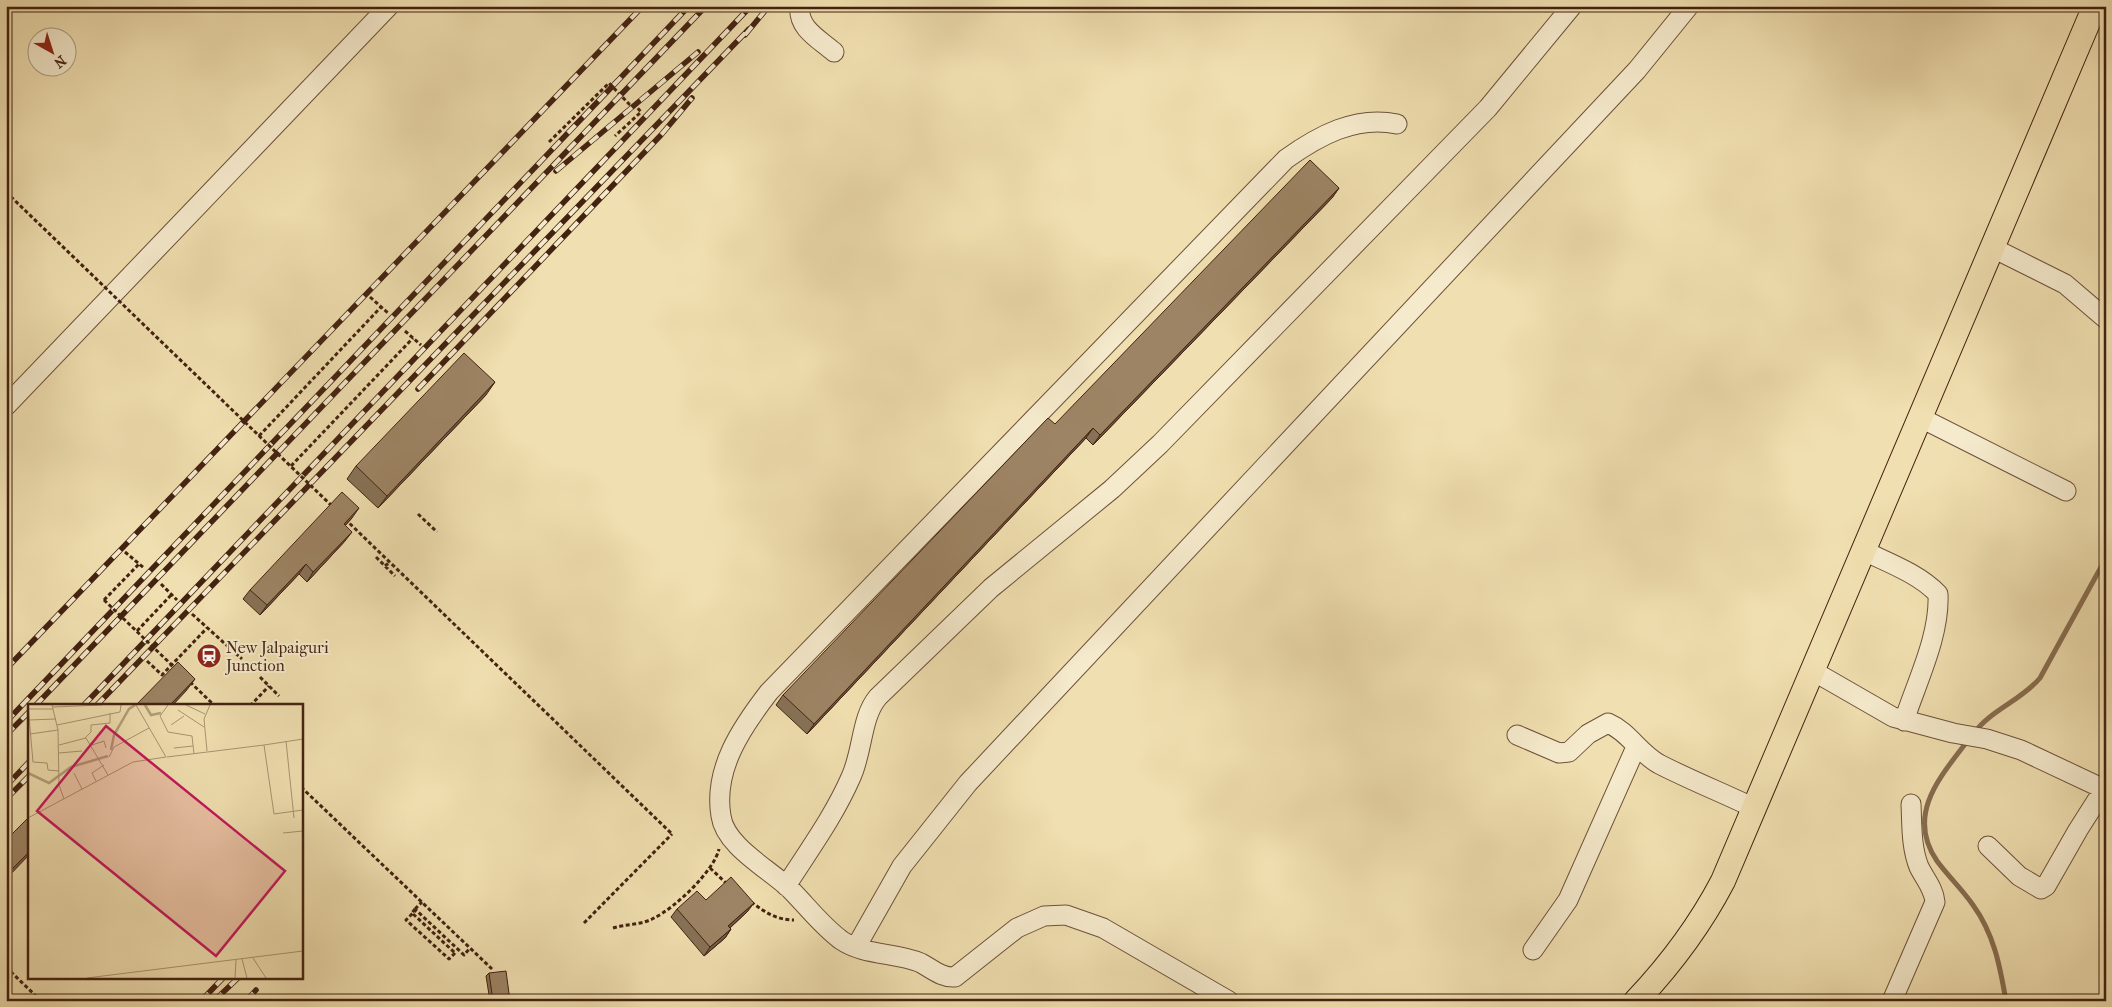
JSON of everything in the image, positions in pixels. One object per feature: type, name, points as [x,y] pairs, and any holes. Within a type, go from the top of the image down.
[{"type":"main road","points":[[1636,1001],[1678,954],[1709,908],[1813,671],[2095,6]]},
{"type":"street","points":[[6,406],[389,6]]},
{"type":"street","points":[[800,6],[798,17],[804,26],[834,52]]},
{"type":"street","points":[[786,886],[832,815],[852,776],[861,753],[867,712],[878,698],[991,588],[1106,495],[1160,444],[1488,108],[1572,6]]},
{"type":"street","points":[[856,947],[902,866],[968,783],[1637,70],[1689,6]]},
{"type":"street","points":[[1229,1001],[1103,928],[1066,915],[1044,916],[1017,928],[955,977],[943,975],[919,962],[856,947],[842,941],[809,913],[786,886],[731,837],[721,817],[719,802],[723,776],[733,743],[746,721],[770,692],[1286,159],[1310,142],[1330,132],[1371,123],[1397,124]]},
{"type":"street","points":[[1993,248],[2065,284],[2106,319]]},
{"type":"street","points":[[1921,418],[2066,490]]},
{"type":"street","points":[[1864,551],[1930,585],[1938,594],[1938,605],[1929,647],[1904,721]]},
{"type":"street","points":[[1813,671],[1893,717],[1953,733],[1987,739],[2020,750],[2105,790],[2078,830],[2046,886],[2041,888],[2019,876],[1988,846]]},
{"type":"street","points":[[1517,735],[1560,753],[1569,752],[1588,734],[1608,723],[1625,733],[1636,747],[1659,764],[1754,808]]},
{"type":"street","points":[[1533,950],[1568,900],[1636,747]]},
{"type":"street","points":[[1892,1001],[1935,902],[1934,894],[1920,868],[1915,852],[1911,804]]},
{"type":"path","points":[[549,142],[609,83],[629,104],[635,105],[641,112],[615,136]]},
{"type":"path","points":[[6,192],[672,834],[584,923]]},
{"type":"path","points":[[370,297],[388,313]]},
{"type":"path","points":[[259,436],[381,307]]},
{"type":"path","points":[[405,331],[421,345]]},
{"type":"path","points":[[291,466],[413,338]]},
{"type":"path","points":[[418,514],[437,532]]},
{"type":"path","points":[[125,552],[144,568]]},
{"type":"path","points":[[376,557],[395,576]]},
{"type":"path","points":[[385,566],[390,562]]},
{"type":"path","points":[[139,564],[104,600],[180,672]]},
{"type":"path","points":[[161,584],[177,600]]},
{"type":"path","points":[[137,631],[172,594]]},
{"type":"path","points":[[192,614],[242,659]]},
{"type":"path","points":[[147,661],[162,675],[207,628]]},
{"type":"path","points":[[260,677],[279,696]]},
{"type":"path","points":[[187,678],[213,704]]},
{"type":"path","points":[[252,704],[269,686]]},
{"type":"path","points":[[302,788],[492,969]]},
{"type":"path","points":[[613,928],[654,918],[685,894],[710,868],[718,856],[720,848],[731,837]]},
{"type":"path","points":[[710,868],[732,888]]},
{"type":"path","points":[[744,897],[769,914],[782,920],[796,920],[809,913]]},
{"type":"path","points":[[423,903],[412,912],[419,919],[426,926],[455,953],[449,959],[406,920],[411,915],[416,910],[464,955],[470,948]]},
{"type":"path","points":[[6,967],[42,1001]]},
{"type":"building","points":[[1310,160],[1339,188],[1100,435],[1093,428],[814,724],[783,695],[1048,418],[1055,424]]},
{"type":"building","points":[[464,353],[495,382],[387,496],[356,466]]},
{"type":"building","points":[[342,492],[359,508],[344,524],[352,532],[313,572],[306,564],[267,605],[250,590]]},
{"type":"building","points":[[178,662],[195,679],[171,704],[137,704]]},
{"type":"building","points":[[28,818],[28,853],[6,875],[6,840]]},
{"type":"building","points":[[731,877],[754,903],[728,926],[731,929],[710,947],[677,909],[697,891],[706,900]]},
{"type":"building","points":[[506,971],[510,1001],[493,1001],[489,973]]},
{"type":"waterway","points":[[1974,733],[1989,717],[2033,686],[2040,678],[2106,558]]},
{"type":"waterway","points":[[1969,739],[1938,781],[1930,796],[1925,827],[1928,844],[1937,861],[1969,899],[1986,927],[1995,951],[2006,1001]]},
{"type":"railway","points":[[6,669],[643,6]]},
{"type":"railway","points":[[6,722],[689,6]]},
{"type":"railway","points":[[37,704],[706,6]]},
{"type":"railway","points":[[85,704],[751,6]]},
{"type":"railway","points":[[745,35],[769,6]]},
{"type":"railway","points":[[98,704],[749,29]]},
{"type":"railway","points":[[556,171],[698,52]]},
{"type":"railway","points":[[418,389],[661,135],[692,98]]},
{"type":"railway","points":[[6,735],[28,713]]},
{"type":"railway","points":[[6,786],[28,763]]},
{"type":"railway","points":[[6,799],[28,777]]},
{"type":"railway","points":[[201,1001],[221,980]]},
{"type":"railway","points":[[214,1001],[236,980]]},
{"type":"railway","points":[[246,1001],[256,990]]},
{"type":"place","name":"New Jalpaiguri Junction","points":[[209,656]]}]
